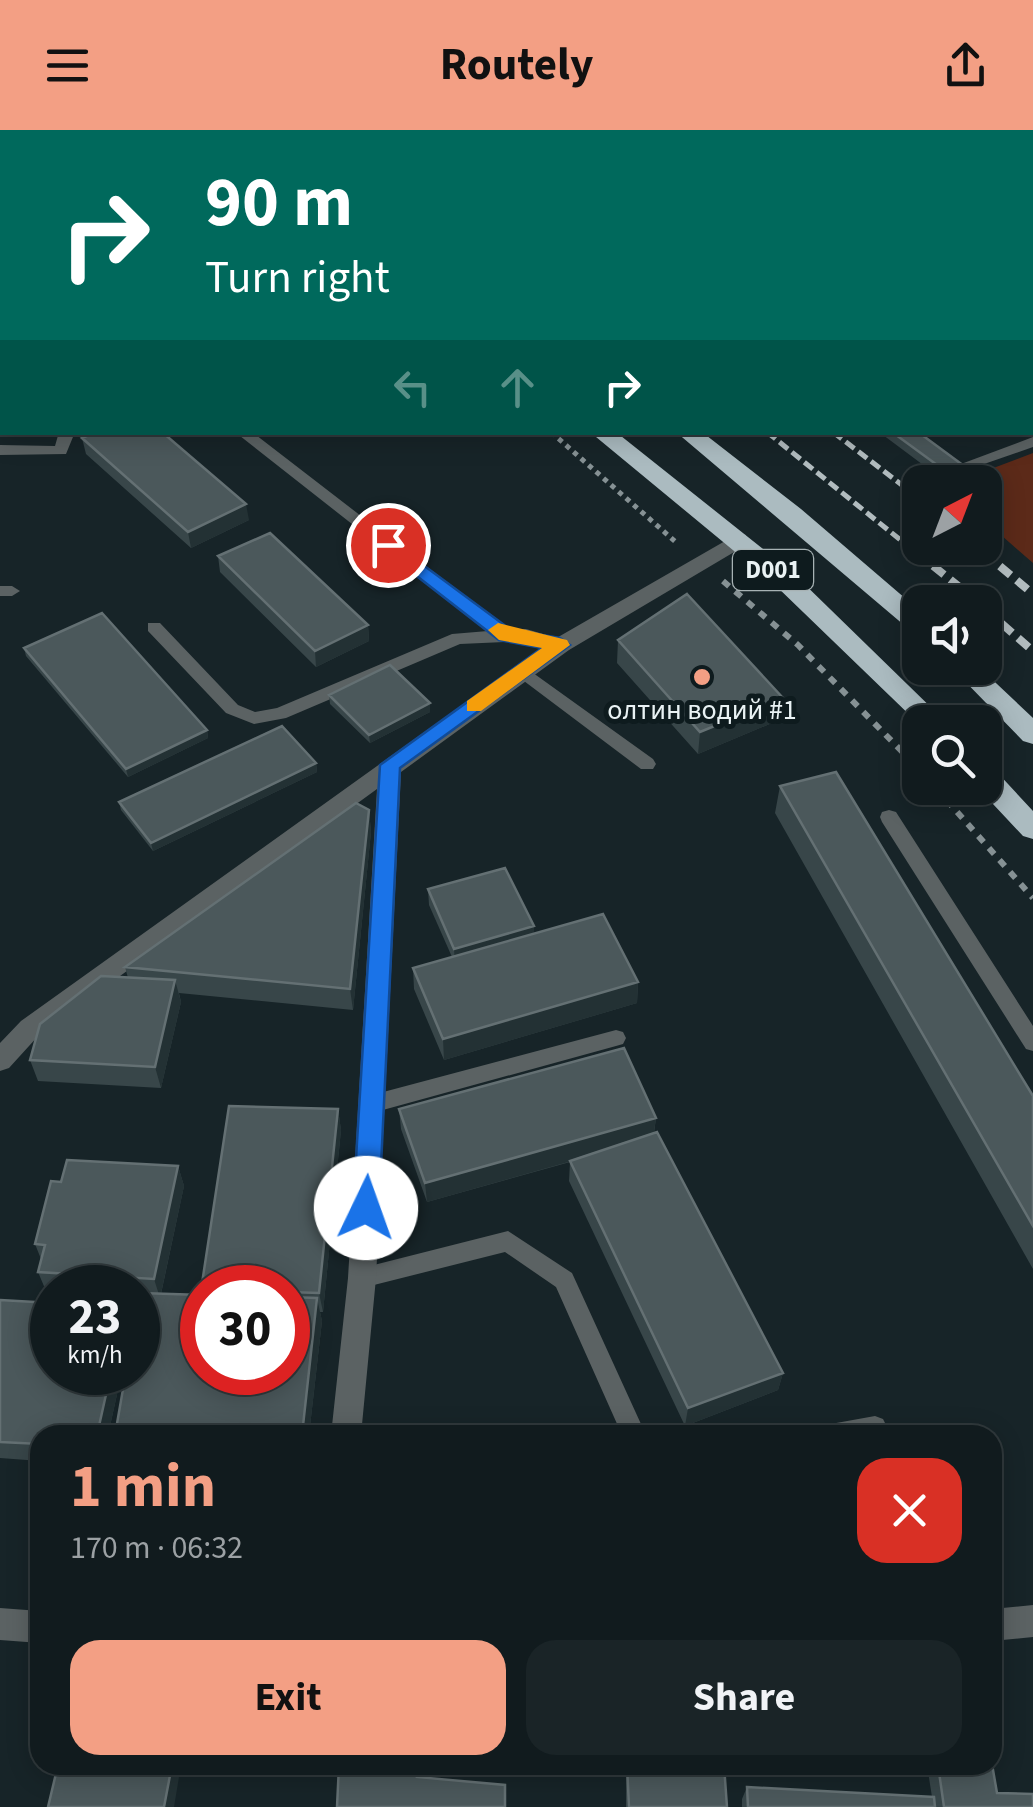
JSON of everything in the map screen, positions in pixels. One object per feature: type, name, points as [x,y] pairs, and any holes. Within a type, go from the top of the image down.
[{"type":"highway","name":"D001","points":[[605,435],[738,540],[828,618],[916,705]]},
{"type":"highway","name":"D001","points":[[692,435],[792,514],[902,609]]},
{"type":"highway","points":[[983,685],[1033,734]]},
{"type":"highway","points":[[1002,796],[1033,830]]},
{"type":"street","points":[[0,1060],[30,1028],[560,645],[738,540]]},
{"type":"street","points":[[347,1425],[362,1278],[390,765]]},
{"type":"street","points":[[1002,1624],[1033,1621]]},
{"type":"street","points":[[0,1624],[30,1627]]},
{"type":"lane","points":[[0,450],[61,451],[67,435]]},
{"type":"lane","points":[[246,435],[506,636]]},
{"type":"lane","points":[[967,465],[1033,442]]},
{"type":"lane","points":[[154,627],[232,709],[254,718],[280,714],[458,638],[506,636],[560,645]]},
{"type":"lane","points":[[522,672],[648,764]]},
{"type":"lane","points":[[889,817],[1033,1043]]},
{"type":"lane","points":[[372,1104],[616,1038]]},
{"type":"lane","points":[[362,1278],[508,1241],[564,1280],[629,1425]]},
{"type":"path","points":[[554,435],[798,645],[902,752]]},
{"type":"path","points":[[951,805],[1033,898]]},
{"type":"shaded area","points":[[1033,453],[1033,563],[1002,536],[1001,465]]},
{"type":"building","points":[[166,435],[246,504],[188,532],[82,438]]},
{"type":"building","points":[[896,435],[922,435],[960,463],[937,465]]},
{"type":"building","points":[[270,533],[368,625],[315,651],[218,556]]},
{"type":"building","points":[[687,594],[783,698],[700,732],[618,640]]},
{"type":"building","points":[[102,613],[207,730],[126,769],[24,648]]},
{"type":"building","points":[[390,665],[430,703],[369,735],[329,695]]},
{"type":"building","points":[[282,726],[316,763],[151,843],[119,802]]},
{"type":"building","points":[[836,772],[1033,1096],[1033,1226],[780,786]]},
{"type":"building","points":[[356,803],[369,810],[350,989],[125,967]]},
{"type":"building","points":[[505,868],[534,926],[454,949],[428,889]]},
{"type":"building","points":[[603,914],[638,982],[443,1039],[413,968]]},
{"type":"building","points":[[101,976],[175,980],[155,1067],[30,1060],[40,1024]]},
{"type":"building","points":[[624,1048],[656,1118],[425,1183],[399,1109]]},
{"type":"building","points":[[229,1106],[338,1109],[319,1293],[310,1293],[310,1265],[205,1265]]},
{"type":"building","points":[[657,1132],[783,1373],[688,1408],[570,1161]]},
{"type":"building","points":[[67,1160],[178,1166],[157,1265],[40,1265],[45,1245],[35,1244],[51,1181],[61,1182]]},
{"type":"building","points":[[160,1294],[180,1294],[180,1395],[306,1395],[303,1425],[117,1425],[122,1395],[160,1395]]},
{"type":"building","points":[[310,1298],[317,1298],[310,1362]]},
{"type":"building","points":[[0,1300],[30,1302],[30,1395],[106,1395],[99,1425],[30,1425],[30,1444],[0,1442]]},
{"type":"building","points":[[56,1775],[170,1775],[164,1807],[48,1807]]},
{"type":"building","points":[[339,1775],[417,1775],[505,1785],[505,1807],[337,1807]]},
{"type":"building","points":[[627,1775],[725,1775],[727,1807],[629,1807]]},
{"type":"building","points":[[939,1775],[994,1775],[997,1793],[1033,1794],[1033,1807],[944,1807]]},
{"type":"building","points":[[747,1787],[934,1797],[935,1807],[748,1807]]},
{"type":"railway","points":[[771,435],[902,541]]},
{"type":"railway","points":[[837,435],[902,485]]},
{"type":"railway","points":[[932,565],[957,585]]},
{"type":"railway","points":[[998,565],[1033,594]]},
{"type":"railway","points":[[1002,624],[1033,651]]},
{"type":"slow traffic","points":[[474,706],[560,645],[526,636],[506,636],[498,630]]},
{"type":"place","name":"олтин водий #1","points":[[702,677]]},
{"type":"route","points":[[366,1208],[390,765],[560,645],[526,636],[506,636],[388,545]]}]
